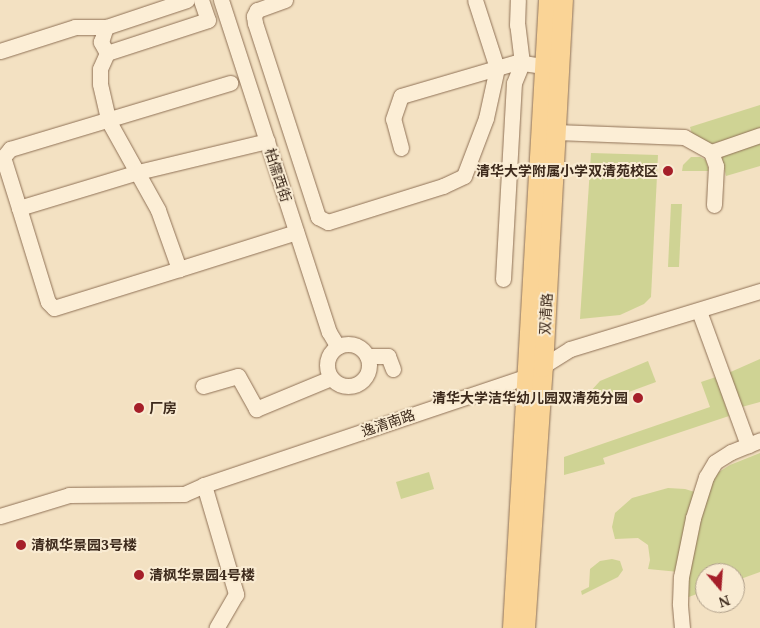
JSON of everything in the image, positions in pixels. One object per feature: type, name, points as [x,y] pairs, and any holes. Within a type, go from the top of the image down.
[{"type":"main road","name":"双清路","points":[[526,628],[556,132],[548,0]]},
{"type":"main road","name":"双清路","points":[[512,628],[527,376],[552,68],[563,0]]},
{"type":"street","points":[[0,51],[75,27],[106,27],[187,0]]},
{"type":"street","points":[[179,269],[158,210],[108,120],[100,84],[100,69],[107,53],[208,20],[201,0]]},
{"type":"street","name":"柏儒西街","points":[[221,0],[329,332],[338,348]]},
{"type":"street","points":[[285,0],[257,10],[254,16],[318,217],[322,221],[345,218],[434,189],[464,176],[486,118],[498,68],[475,0]]},
{"type":"street","points":[[503,278],[514,83],[522,63],[516,25],[518,0]]},
{"type":"street","points":[[106,27],[100,42],[107,53]]},
{"type":"street","points":[[401,148],[393,118],[401,96],[517,62],[552,68]]},
{"type":"street","points":[[230,83],[10,150],[2,159],[48,302],[54,308],[296,232]]},
{"type":"street","points":[[556,132],[684,137],[711,152],[716,166],[714,205]]},
{"type":"street","points":[[711,152],[760,135]]},
{"type":"street","points":[[18,208],[138,172],[267,141]]},
{"type":"street","name":"逸清南路","points":[[0,516],[68,494],[184,494],[204,485],[527,376],[570,349],[760,292]]},
{"type":"street","points":[[682,628],[680,603],[681,577],[693,518],[706,477],[715,462],[754,443],[699,310]]},
{"type":"street","points":[[344,345],[357,347],[367,356],[369,369],[367,375],[357,384],[343,386],[331,378],[327,365],[332,352],[338,348],[344,345]]},
{"type":"street","points":[[367,356],[388,356],[394,369]]},
{"type":"street","points":[[203,386],[238,376],[256,409],[331,378]]},
{"type":"street","points":[[204,485],[236,594],[216,628]]},
{"type":"green space","points":[[760,105],[760,129],[712,144],[693,137],[690,127]]},
{"type":"green space","points":[[760,137],[760,166],[726,176],[722,159],[723,153]]},
{"type":"green space","points":[[591,153],[658,155],[651,297],[644,304],[620,315],[580,319]]},
{"type":"green space","points":[[691,157],[700,157],[706,160],[709,171],[682,171],[683,165]]},
{"type":"green space","points":[[671,204],[682,204],[679,267],[668,267]]},
{"type":"green space","points":[[760,359],[760,402],[738,408],[726,374]]},
{"type":"green space","points":[[648,361],[656,382],[607,400],[589,393],[600,381]]},
{"type":"green space","points":[[716,377],[729,416],[603,458],[605,464],[564,475],[564,457],[710,407],[701,382]]},
{"type":"green space","points":[[760,453],[760,572],[745,577],[745,563],[695,563],[695,595],[686,598],[690,548],[714,475],[730,465]]},
{"type":"green space","points":[[429,472],[434,489],[401,499],[396,482]]},
{"type":"green space","points":[[668,488],[685,489],[698,493],[679,572],[648,569],[650,560],[648,545],[638,538],[615,539],[612,527],[615,513],[632,498]]},
{"type":"green space","points":[[612,559],[620,561],[623,570],[618,577],[582,595],[581,591],[589,587],[590,569],[600,561]]},
{"type":"place","name":"清华大学附属小学双清苑校区","points":[[668,171]]},
{"type":"place","name":"清华大学洁华幼儿园双清苑分园","points":[[638,398]]},
{"type":"place","name":"厂房","points":[[139,408]]},
{"type":"place","name":"清枫华景园3号楼","points":[[21,545]]},
{"type":"place","name":"清枫华景园4号楼","points":[[139,575]]}]
